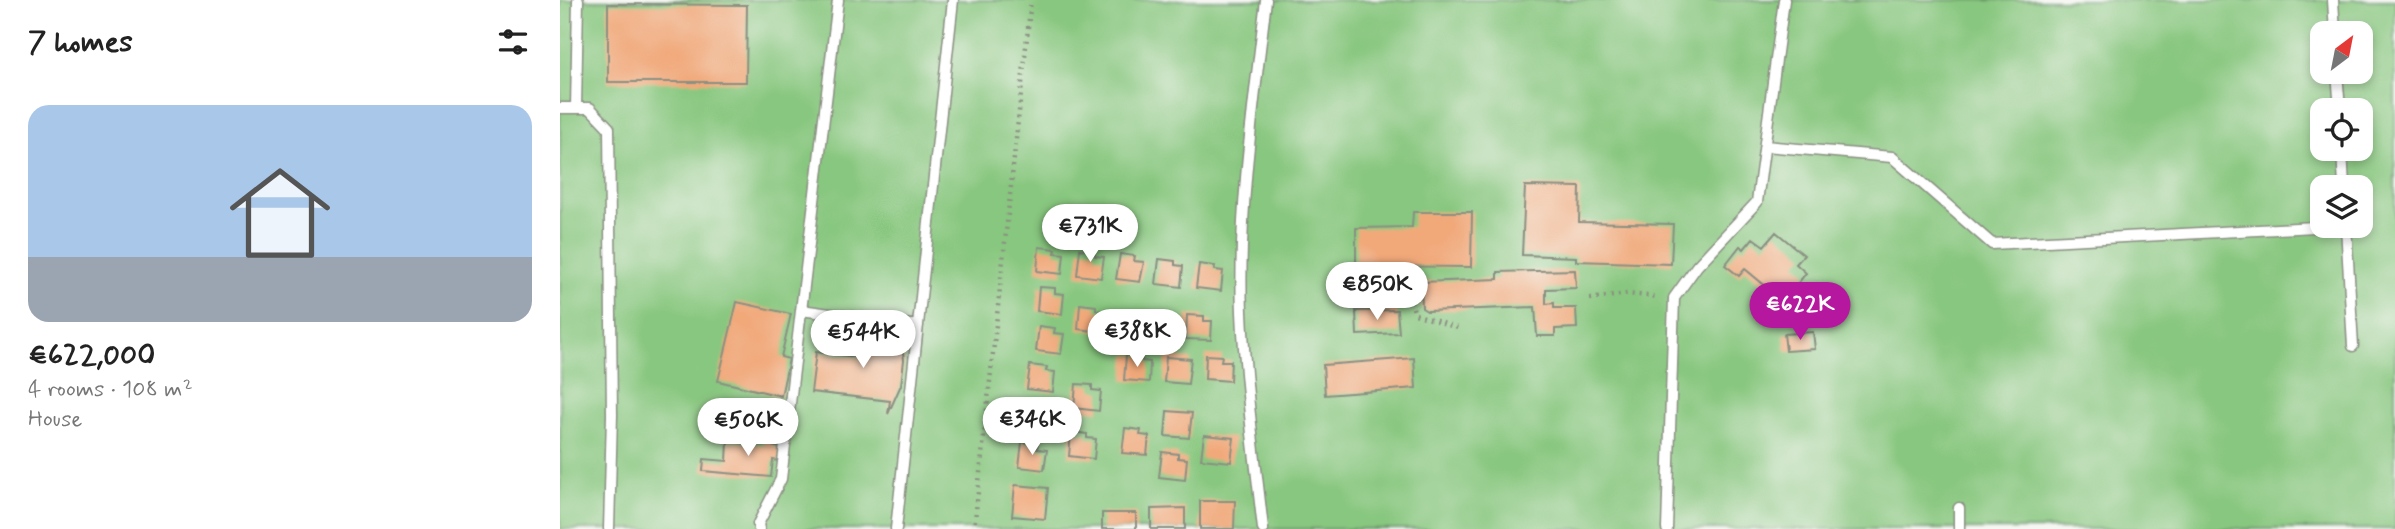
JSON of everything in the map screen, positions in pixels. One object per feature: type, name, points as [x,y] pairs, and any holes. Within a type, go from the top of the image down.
[{"type":"lane","points":[[576,108],[578,0]]},
{"type":"lane","points":[[759,529],[758,524],[781,479],[838,0]]},
{"type":"lane","points":[[896,529],[953,0]]},
{"type":"lane","points":[[1263,529],[1242,311],[1245,211],[1254,97],[1266,0]]},
{"type":"lane","points":[[1667,529],[1674,298],[1697,266],[1757,202],[1784,0]]},
{"type":"lane","points":[[2333,0],[2334,21]]},
{"type":"lane","points":[[560,108],[590,108],[610,128],[612,415],[609,529]]},
{"type":"lane","points":[[1765,146],[1892,158],[1992,244],[2310,227]]},
{"type":"lane","points":[[2347,238],[2353,346]]},
{"type":"lane","points":[[801,310],[918,326]]},
{"type":"lane","points":[[1959,508],[1959,529]]},
{"type":"path","points":[[974,529],[1031,0]]},
{"type":"path","points":[[1342,285],[1407,290],[1415,314],[1461,329]]},
{"type":"path","points":[[1590,299],[1627,294],[1674,298]]},
{"type":"green space","points":[[560,0],[2395,0],[2395,529],[560,529]]},
{"type":"building","points":[[608,4],[747,5],[746,82],[608,82]]},
{"type":"building","points":[[1525,186],[1580,187],[1579,222],[1673,224],[1671,264],[1576,261],[1576,257],[1522,255]]},
{"type":"building","points":[[1413,212],[1472,212],[1471,267],[1356,266],[1356,228],[1412,227]]},
{"type":"building","points":[[1776,232],[1804,255],[1796,264],[1806,273],[1791,292],[1781,285],[1774,293],[1745,269],[1739,276],[1725,265],[1740,246],[1744,249],[1753,238],[1764,246]]},
{"type":"building","points":[[1039,247],[1056,249],[1055,253],[1064,254],[1062,274],[1037,271]]},
{"type":"building","points":[[1080,249],[1095,251],[1095,256],[1104,257],[1101,278],[1077,275]]},
{"type":"building","points":[[1120,254],[1135,256],[1134,261],[1144,262],[1140,282],[1116,279]]},
{"type":"building","points":[[1159,259],[1175,261],[1175,265],[1183,266],[1181,287],[1156,284]]},
{"type":"building","points":[[1199,264],[1215,266],[1214,270],[1223,271],[1221,291],[1196,288]]},
{"type":"building","points":[[1575,270],[1576,288],[1546,289],[1546,304],[1554,303],[1554,308],[1576,308],[1577,328],[1555,329],[1555,336],[1537,336],[1535,307],[1427,311],[1422,308],[1421,282],[1498,279],[1498,272]]},
{"type":"building","points":[[1039,287],[1055,288],[1055,293],[1064,294],[1062,314],[1037,311]]},
{"type":"building","points":[[737,302],[791,314],[781,357],[789,359],[781,396],[718,381]]},
{"type":"building","points":[[1080,304],[1096,306],[1096,310],[1105,312],[1103,332],[1078,329]]},
{"type":"building","points":[[1397,310],[1399,333],[1357,335],[1356,311]]},
{"type":"building","points":[[1187,315],[1204,316],[1204,321],[1212,321],[1211,340],[1186,339]]},
{"type":"building","points":[[1125,316],[1140,317],[1140,322],[1149,322],[1148,342],[1123,341]]},
{"type":"building","points":[[1039,326],[1055,328],[1054,333],[1064,334],[1061,354],[1036,351]]},
{"type":"building","points":[[867,329],[896,333],[895,338],[901,337],[904,360],[901,385],[888,414],[890,401],[811,392],[816,352],[864,358]]},
{"type":"building","points":[[1813,332],[1815,349],[1786,351],[1784,334]]},
{"type":"building","points":[[1126,355],[1142,356],[1142,361],[1150,362],[1149,382],[1124,380]]},
{"type":"building","points":[[1206,355],[1222,356],[1221,361],[1231,361],[1230,381],[1205,379]]},
{"type":"building","points":[[1166,357],[1191,359],[1188,384],[1164,382]]},
{"type":"building","points":[[1414,358],[1416,388],[1325,395],[1323,365]]},
{"type":"building","points":[[1030,365],[1047,367],[1046,371],[1055,372],[1053,392],[1027,389]]},
{"type":"building","points":[[1076,384],[1092,385],[1092,390],[1101,391],[1099,411],[1074,408]]},
{"type":"building","points":[[1025,404],[1055,407],[1052,432],[1023,429]]},
{"type":"building","points":[[1167,411],[1192,413],[1189,438],[1165,436]]},
{"type":"building","points":[[766,428],[777,431],[773,446],[780,448],[779,461],[773,460],[771,477],[703,471],[704,459],[727,461],[728,441],[764,445]]},
{"type":"building","points":[[1125,428],[1141,430],[1140,435],[1149,436],[1147,455],[1122,453]]},
{"type":"building","points":[[1071,432],[1087,434],[1087,438],[1096,439],[1094,459],[1069,456]]},
{"type":"building","points":[[1204,435],[1234,438],[1231,462],[1201,459]]},
{"type":"building","points":[[1022,442],[1038,444],[1037,449],[1047,450],[1044,470],[1019,467]]},
{"type":"building","points":[[1162,452],[1178,454],[1178,458],[1187,459],[1185,480],[1159,477]]},
{"type":"building","points":[[1015,485],[1048,488],[1045,519],[1012,516]]},
{"type":"building","points":[[1200,501],[1235,501],[1234,529],[1200,529]]},
{"type":"building","points":[[1185,508],[1185,529],[1151,529],[1151,509]]},
{"type":"building","points":[[1102,513],[1136,513],[1136,529],[1102,529]]}]
